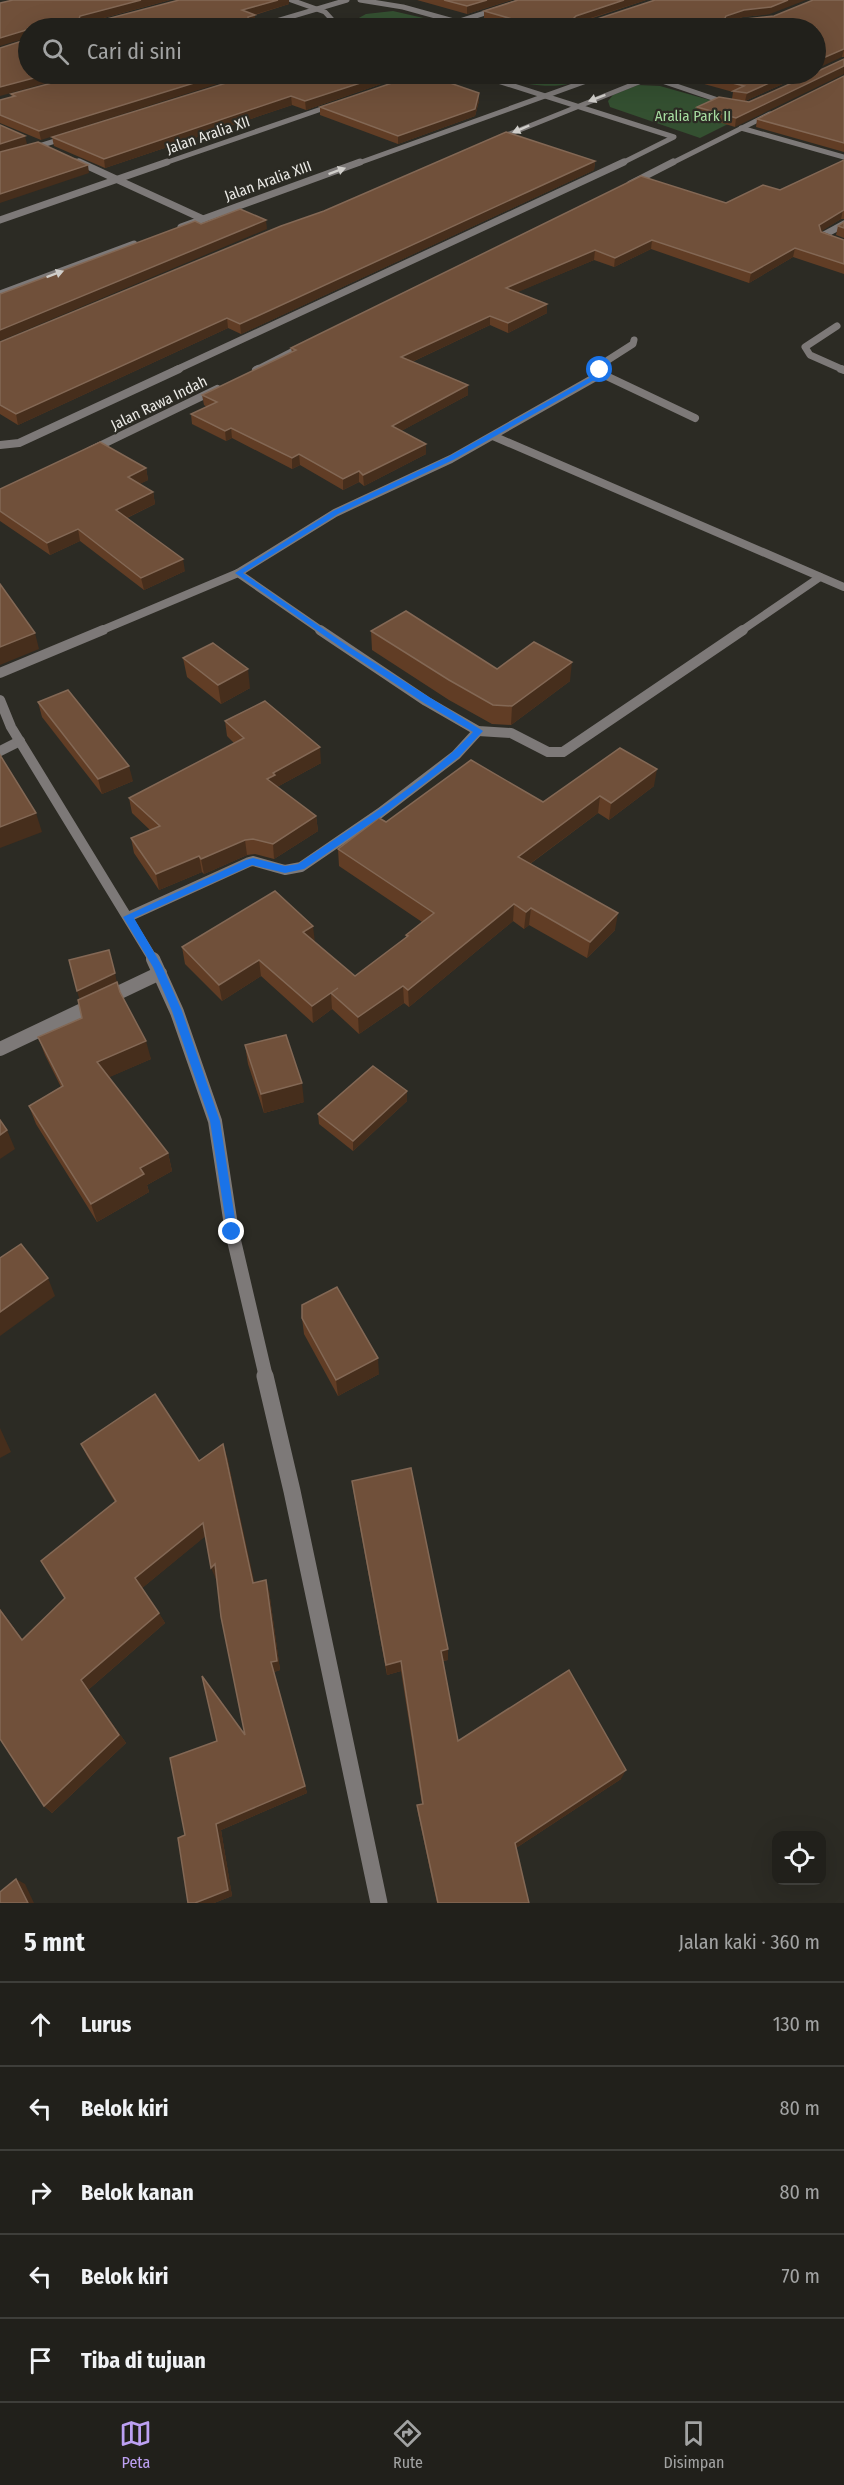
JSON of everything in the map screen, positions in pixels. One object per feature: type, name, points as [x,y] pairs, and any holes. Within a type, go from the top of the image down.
[{"type":"street","points":[[291,0],[325,12],[331,18]]},
{"type":"street","points":[[298,16],[315,8],[346,0]]},
{"type":"street","points":[[360,0],[440,18]]},
{"type":"street","points":[[469,18],[525,0]]},
{"type":"street","points":[[290,18],[372,1]]},
{"type":"street","points":[[0,445],[19,443],[672,140],[674,137],[509,84]]},
{"type":"street","name":"Jalan Aralia XIII","points":[[171,231],[577,84]]},
{"type":"street","points":[[486,143],[632,84]]},
{"type":"street","points":[[671,84],[735,105]]},
{"type":"street","name":"Jalan Aralia XII","points":[[0,220],[336,104]]},
{"type":"street","points":[[624,187],[782,108]]},
{"type":"street","points":[[741,128],[844,157]]},
{"type":"street","points":[[0,158],[75,134]]},
{"type":"street","points":[[31,141],[52,150]]},
{"type":"street","points":[[74,160],[203,219]]},
{"type":"street","points":[[844,224],[822,236],[844,244]]},
{"type":"street","points":[[0,294],[139,242]]},
{"type":"street","points":[[837,326],[805,347],[810,355],[844,370]]},
{"type":"street","points":[[601,374],[600,370],[608,360],[633,344],[634,340]]},
{"type":"street","points":[[248,374],[311,342]]},
{"type":"street","points":[[601,374],[695,417]]},
{"type":"street","points":[[0,673],[238,573],[335,513],[451,459],[601,374]]},
{"type":"street","name":"Jalan Rawa Indah","points":[[82,455],[228,384]]},
{"type":"street","points":[[493,436],[844,587]]},
{"type":"street","points":[[238,573],[378,669],[478,731],[510,733],[548,752],[563,752],[820,577]]},
{"type":"street","points":[[0,700],[11,727],[160,973],[177,1011],[215,1121],[232,1232],[292,1491],[379,1903]]},
{"type":"street","points":[[128,917],[249,862],[253,861],[285,870],[301,867],[380,813],[456,755],[478,731]]},
{"type":"street","points":[[0,751],[20,741]]},
{"type":"street","points":[[0,1049],[160,973]]},
{"type":"green space","points":[[393,11],[423,18],[359,18],[366,14]]},
{"type":"green space","points":[[531,84],[565,84],[552,86]]},
{"type":"green space","name":"Aralia Park II","points":[[638,85],[660,86],[752,112],[700,138],[610,107],[608,101],[613,95]]},
{"type":"building","points":[[13,0],[141,0],[79,18],[18,18],[18,32],[0,38],[0,3]]},
{"type":"building","points":[[179,0],[278,0],[242,10],[255,15],[248,17],[111,18]]},
{"type":"building","points":[[444,0],[487,0],[467,6]]},
{"type":"building","points":[[518,0],[624,0],[574,18],[509,18],[484,11]]},
{"type":"building","points":[[655,0],[788,0],[771,7],[744,10],[725,18],[600,18]]},
{"type":"building","points":[[813,0],[844,0],[844,49],[826,57],[826,18],[755,18],[774,16]]},
{"type":"building","points":[[18,42],[18,82],[0,87],[0,48]]},
{"type":"building","points":[[844,59],[844,66],[826,75],[826,67]]},
{"type":"building","points":[[844,76],[844,143],[757,119]]},
{"type":"building","points":[[48,84],[191,84],[39,131],[0,115],[0,100],[15,96],[11,94]]},
{"type":"building","points":[[223,84],[357,84],[305,101],[291,96],[104,159],[52,137]]},
{"type":"building","points":[[389,84],[453,84],[479,93],[475,109],[398,136],[320,107]]},
{"type":"building","points":[[736,84],[767,84],[747,93],[733,91],[744,86]]},
{"type":"building","points":[[790,84],[807,84],[736,118],[697,107],[719,97],[749,102]]},
{"type":"building","points":[[0,125],[25,136],[0,144]]},
{"type":"building","points":[[506,132],[595,161],[240,324],[227,318],[16,414],[0,405],[0,342],[281,226],[324,211]]},
{"type":"building","points":[[38,142],[88,165],[0,194],[0,152]]},
{"type":"building","points":[[844,160],[844,210],[819,225],[821,232],[844,240],[844,264],[795,248],[751,273],[652,240],[615,258],[595,250],[506,288],[547,304],[508,323],[490,316],[401,357],[468,385],[392,426],[426,444],[363,475],[359,471],[343,479],[299,454],[292,458],[231,428],[225,431],[191,414],[217,402],[202,395],[296,350],[291,348],[641,176],[726,203],[763,185],[780,190]]},
{"type":"building","points":[[240,209],[266,220],[0,330],[0,294],[195,221],[201,224]]},
{"type":"building","points":[[100,442],[146,468],[128,477],[153,492],[116,510],[183,559],[141,578],[78,529],[47,543],[0,511],[0,489]]},
{"type":"building","points":[[0,584],[35,633],[0,647]]},
{"type":"building","points":[[406,611],[497,669],[534,642],[572,662],[512,706],[493,705],[371,631]]},
{"type":"building","points":[[213,643],[248,669],[218,685],[183,658]]},
{"type":"building","points":[[68,690],[129,766],[98,779],[38,702]]},
{"type":"building","points":[[265,701],[320,747],[273,773],[275,775],[267,779],[316,816],[273,844],[253,839],[245,840],[201,859],[199,856],[156,874],[131,838],[160,826],[129,798],[244,738],[225,721]]},
{"type":"building","points":[[620,748],[657,769],[611,803],[600,796],[518,857],[618,913],[590,942],[531,908],[526,912],[514,904],[408,990],[403,986],[358,1017],[331,993],[338,988],[312,1006],[259,960],[219,985],[182,947],[275,891],[313,926],[303,932],[355,976],[434,913],[338,849],[379,818],[386,822],[471,760],[543,802]]},
{"type":"building","points":[[0,755],[36,813],[0,827]]},
{"type":"building","points":[[109,950],[115,973],[77,991],[69,960]]},
{"type":"building","points":[[117,982],[146,1041],[97,1062],[168,1153],[140,1168],[144,1174],[91,1204],[29,1106],[63,1086],[38,1037],[82,1018],[78,1000]]},
{"type":"building","points":[[286,1035],[302,1083],[261,1094],[245,1045]]},
{"type":"building","points":[[373,1066],[407,1091],[353,1141],[318,1114]]},
{"type":"building","points":[[0,1120],[7,1130],[0,1135]]},
{"type":"building","points":[[21,1244],[48,1278],[0,1312],[0,1258]]},
{"type":"building","points":[[337,1287],[378,1358],[336,1380],[302,1318],[302,1305]]},
{"type":"building","points":[[155,1394],[199,1461],[223,1444],[253,1583],[266,1580],[277,1661],[271,1662],[305,1786],[216,1824],[228,1890],[195,1903],[188,1903],[178,1838],[185,1835],[170,1758],[217,1741],[202,1676],[245,1735],[221,1617],[215,1564],[211,1568],[203,1523],[135,1578],[159,1613],[81,1680],[119,1735],[44,1806],[0,1739],[0,1610],[22,1640],[65,1598],[41,1561],[116,1501],[81,1444]]},
{"type":"building","points":[[411,1468],[448,1649],[441,1651],[458,1741],[569,1670],[626,1770],[515,1843],[529,1903],[438,1903],[417,1805],[423,1804],[401,1661],[386,1665],[352,1481]]},
{"type":"building","points":[[16,1879],[28,1903],[0,1903],[0,1892]]},
{"type":"route","points":[[232,1232],[215,1121],[177,1011],[158,966],[128,917],[249,862],[253,861],[285,870],[301,867],[380,813],[456,755],[478,731],[426,701],[348,650],[238,573],[335,513],[451,459],[533,414],[601,374],[600,370]]}]
